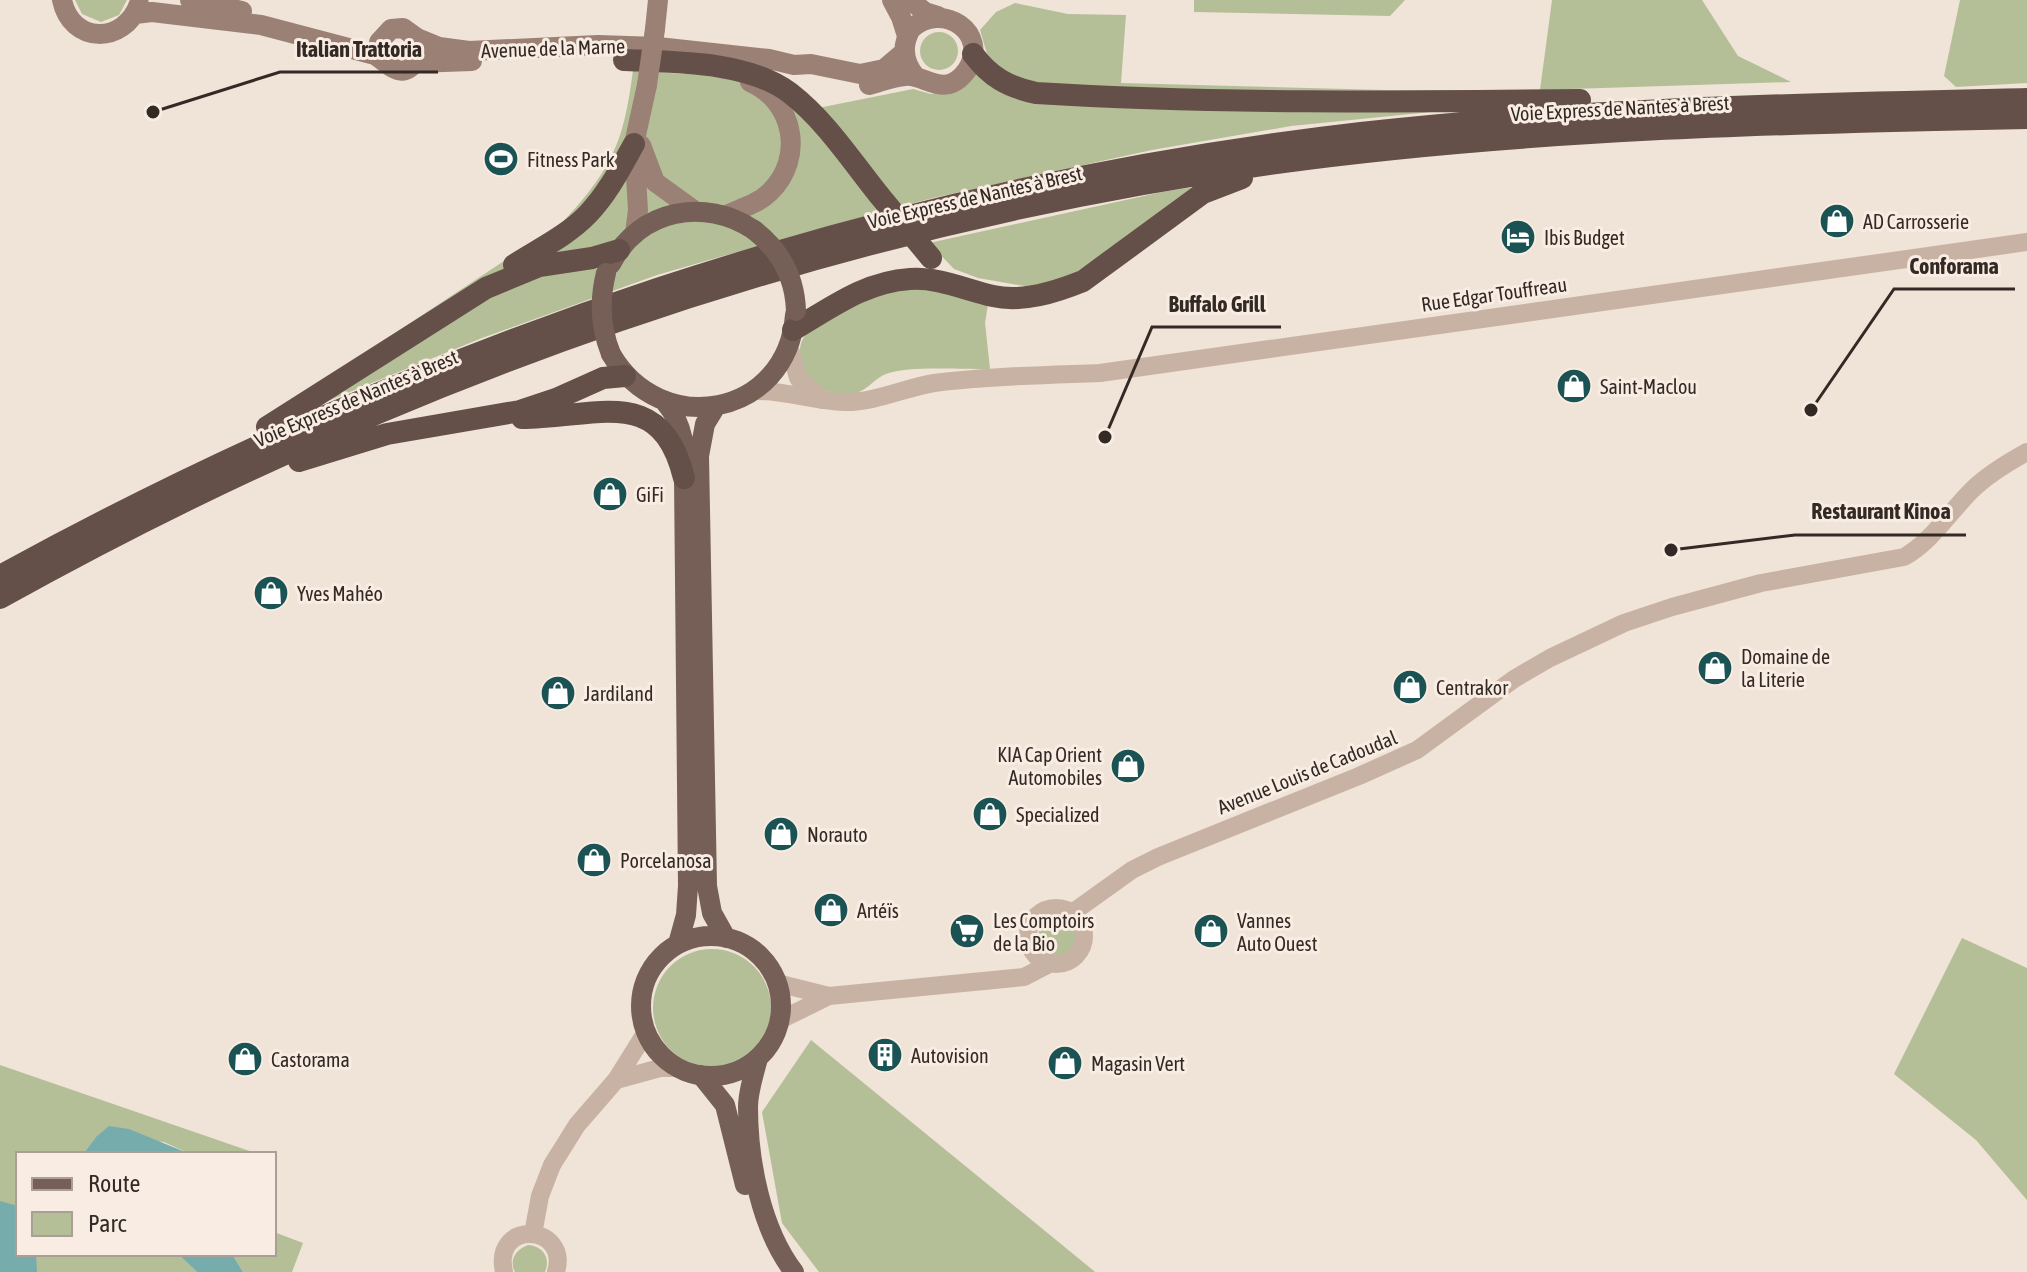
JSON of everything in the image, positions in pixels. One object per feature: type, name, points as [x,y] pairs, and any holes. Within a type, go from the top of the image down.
[{"type":"highway","points":[[973,54],[998,80],[1036,93],[1207,101],[1682,100],[1725,106]]},
{"type":"highway","points":[[624,60],[712,66],[756,76],[788,92],[817,118],[941,267],[966,281],[1034,296]]},
{"type":"highway","name":"Voie Express de Nantes à Brest","points":[[0,576],[174,484],[362,398],[547,326],[714,270],[934,209],[1138,166],[1328,137],[1515,119],[1725,106],[2027,99]]},
{"type":"highway","name":"Voie Express de Nantes à Brest","points":[[0,598],[203,492],[343,427],[526,354],[643,312],[762,275],[955,223],[1198,174],[1400,148],[1643,129],[2027,118]]},
{"type":"highway","points":[[486,288],[497,275],[554,240],[587,215],[612,183],[634,144]]},
{"type":"highway","points":[[793,329],[836,302],[894,281],[926,279],[998,298],[1034,296],[1083,281],[1217,186],[1245,177],[1373,160],[1400,148]]},
{"type":"highway","points":[[174,484],[185,468],[291,413],[486,288],[539,266],[592,258],[619,250]]},
{"type":"highway","points":[[203,492],[229,490],[354,442],[480,419],[541,404],[603,378],[625,376]]},
{"type":"highway","points":[[480,419],[621,412],[642,415],[657,424],[671,441],[684,478]]},
{"type":"main road","points":[[42,0],[62,4],[68,17],[81,29],[100,34],[119,30],[137,7],[152,12],[239,20],[380,58]]},
{"type":"main road","points":[[190,0],[322,34],[360,38],[382,36]]},
{"type":"main road","points":[[635,233],[638,210],[634,144],[647,85],[658,0]]},
{"type":"main road","points":[[892,0],[901,17],[907,66],[916,77],[934,84],[954,81],[968,67],[973,54],[970,37],[954,19],[925,12],[910,0]]},
{"type":"main road","points":[[905,44],[916,24],[938,16]]},
{"type":"main road","points":[[403,28],[417,38],[420,51],[416,63],[410,67],[398,70],[386,66],[380,58],[378,47],[382,36],[391,29],[403,28]]},
{"type":"main road","name":"Avenue de la Marne","points":[[417,38],[439,47],[469,51],[619,45],[769,59],[794,65],[811,64],[860,74],[884,69],[905,44]]},
{"type":"main road","name":"Avenue de la Marne","points":[[416,63],[578,56],[620,51],[690,52]]},
{"type":"main road","points":[[578,56],[736,77],[761,87],[780,106],[791,140],[789,162],[764,198],[726,215]]},
{"type":"main road","name":"Avenue de la Marne","points":[[794,65],[809,76],[844,86],[869,85],[907,75],[916,77]]},
{"type":"main road","points":[[641,113],[640,141],[655,182],[695,211]]},
{"type":"main road","points":[[695,211],[726,215],[754,230],[783,261],[794,290],[793,329],[774,371],[741,398],[716,406],[690,408],[665,402],[625,376],[611,354],[601,318],[606,273],[619,250],[635,233],[665,216],[695,211]]},
{"type":"main road","points":[[665,402],[682,429],[686,456],[688,886],[686,915],[678,944]]},
{"type":"main road","points":[[716,406],[705,424],[699,456],[706,870],[712,913],[726,938]]},
{"type":"main road","points":[[709,936],[726,938],[747,946],[765,962],[777,983],[780,1020],[773,1039],[758,1058],[728,1075],[701,1075],[678,1068],[659,1053],[642,1020],[641,996],[652,965],[678,944],[709,936]]},
{"type":"main road","points":[[758,1058],[748,1104],[755,1167],[766,1222],[774,1242],[794,1272]]},
{"type":"main road","points":[[701,1075],[725,1105],[754,1225],[763,1249],[778,1272]]},
{"type":"street","name":"Rue Edgar Touffreau","points":[[753,391],[782,392],[845,402],[868,400],[905,388],[967,380],[1100,373],[2027,242]]},
{"type":"street","points":[[793,329],[798,378],[822,400]]},
{"type":"street","name":"Avenue Louis de Cadoudal","points":[[1077,919],[1132,870],[1417,750],[1514,679],[1624,623],[1761,583],[1904,557],[1918,549],[1972,490],[2027,452]]},
{"type":"street","points":[[777,983],[829,996],[1024,977],[1051,963],[1068,961],[1083,943],[1077,919],[1056,908],[1048,909],[1034,918],[1028,932],[1032,950],[1043,961],[1051,963]]},
{"type":"street","points":[[1003,979],[1032,950]]},
{"type":"street","points":[[780,1020],[829,996]]},
{"type":"street","points":[[533,1234],[540,1196],[552,1165],[577,1125],[616,1080],[646,1032]]},
{"type":"street","points":[[616,1080],[660,1068],[678,1068]]},
{"type":"street","points":[[504,1272],[502,1262],[507,1245],[514,1238],[533,1234],[550,1241],[555,1249],[558,1258],[556,1272]]},
{"type":"green space","points":[[75,0],[127,0],[119,15],[101,22],[82,14]]},
{"type":"green space","points":[[1194,0],[1405,0],[1390,16],[1194,12]]},
{"type":"green space","points":[[1552,0],[1702,0],[1738,56],[1791,82],[1540,90]]},
{"type":"green space","points":[[1960,0],[2027,0],[2027,83],[1956,87],[1944,76]]},
{"type":"green space","points":[[1015,3],[1068,14],[1126,15],[1121,83],[1503,90],[1451,110],[1291,126],[1152,150],[933,198],[657,275],[482,338],[330,400],[309,390],[563,222],[593,186],[613,153],[625,117],[633,70],[685,74],[699,60],[818,108],[913,89],[931,94],[964,86],[987,54],[980,30],[996,12]]},
{"type":"green space","points":[[939,32],[952,38],[958,51],[952,64],[939,70],[926,64],[920,51],[926,38]]},
{"type":"green space","points":[[1201,186],[1063,281],[1030,287],[978,278],[954,269],[929,243],[1162,192]]},
{"type":"green space","points":[[912,284],[988,304],[985,323],[990,369],[896,371],[881,376],[860,392],[850,394],[829,392],[812,383],[800,354],[803,339],[812,326],[862,299]]},
{"type":"green space","points":[[1057,918],[1070,924],[1076,937],[1070,950],[1057,956],[1044,950],[1038,937],[1044,924]]},
{"type":"green space","points":[[1962,938],[2027,968],[2027,1200],[1976,1140],[1894,1074]]},
{"type":"green space","points":[[712,949],[745,959],[761,975],[771,1008],[761,1041],[745,1057],[712,1067],[679,1057],[663,1041],[653,1008],[663,975],[679,959]]},
{"type":"green space","points":[[811,1040],[1095,1272],[819,1272],[782,1223],[762,1112]]},
{"type":"green space","points":[[0,1065],[252,1152],[186,1152],[164,1142],[96,1137],[85,1152],[16,1152],[16,1256],[180,1256],[197,1272],[0,1272]]},
{"type":"green space","points":[[276,1233],[303,1243],[292,1272],[243,1272],[233,1256],[276,1256]]},
{"type":"green space","points":[[528,1245],[544,1254],[547,1262],[545,1272],[515,1272],[514,1256]]},
{"type":"water","points":[[109,1126],[129,1129],[185,1152],[85,1152]]},
{"type":"water","points":[[0,1201],[16,1205],[16,1256],[36,1256],[37,1272],[0,1272]]},
{"type":"water","points":[[180,1256],[233,1256],[243,1272],[197,1272]]},
{"type":"place","name":"Italian Trattoria","points":[[153,112]]},
{"type":"place","name":"Fitness Park","points":[[501,159]]},
{"type":"place","name":"AD Carrosserie","points":[[1837,221]]},
{"type":"place","name":"Ibis Budget","points":[[1518,237]]},
{"type":"place","name":"Saint-Maclou","points":[[1574,386]]},
{"type":"place","name":"Conforama","points":[[1811,410]]},
{"type":"place","name":"Buffalo Grill","points":[[1105,437]]},
{"type":"place","name":"GiFi","points":[[610,494]]},
{"type":"place","name":"Restaurant Kinoa","points":[[1671,550]]},
{"type":"place","name":"Yves Mahéo","points":[[271,593]]},
{"type":"place","name":"Domaine de la Literie","points":[[1715,668]]},
{"type":"place","name":"Centrakor","points":[[1410,687]]},
{"type":"place","name":"Jardiland","points":[[558,693]]},
{"type":"place","name":"KIA Cap Orient Automobiles","points":[[1128,766]]},
{"type":"place","name":"Specialized","points":[[990,814]]},
{"type":"place","name":"Norauto","points":[[781,834]]},
{"type":"place","name":"Porcelanosa","points":[[594,860]]},
{"type":"place","name":"Artéïs","points":[[831,910]]},
{"type":"place","name":"Les Comptoirs de la Bio","points":[[967,931]]},
{"type":"place","name":"Vannes Auto Ouest","points":[[1211,931]]},
{"type":"place","name":"Autovision","points":[[885,1055]]},
{"type":"place","name":"Castorama","points":[[245,1059]]},
{"type":"place","name":"Magasin Vert","points":[[1065,1063]]}]
